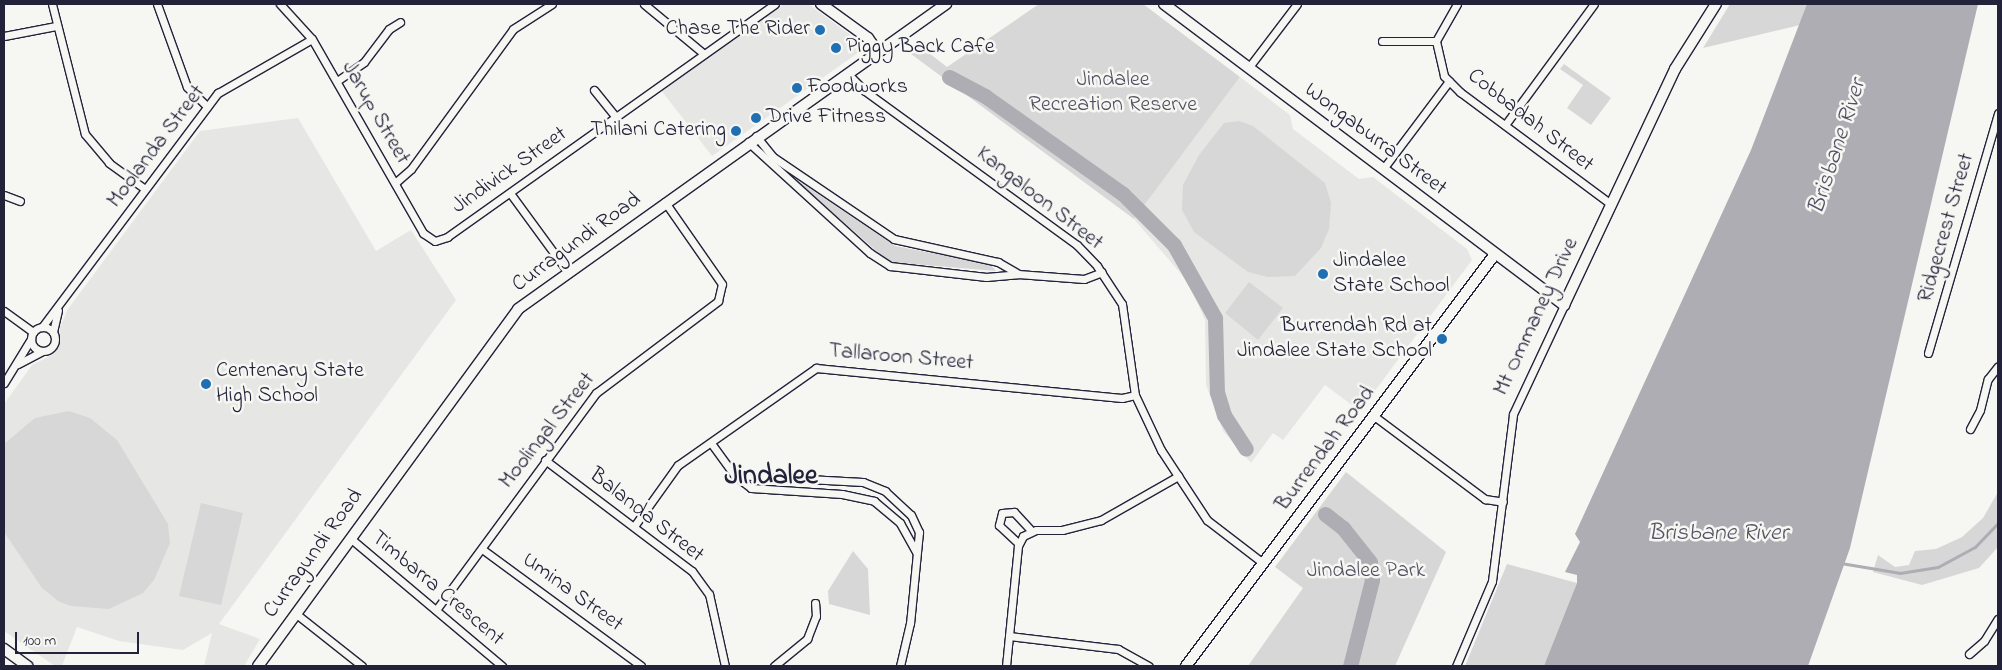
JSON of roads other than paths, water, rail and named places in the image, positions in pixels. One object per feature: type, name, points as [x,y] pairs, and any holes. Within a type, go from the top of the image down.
[{"type":"street","points":[[52,4],[84,134],[109,163],[145,189]]},
{"type":"street","points":[[157,4],[188,87],[207,106]]},
{"type":"street","name":"Jarup Street","points":[[280,4],[312,39],[423,233],[435,241]]},
{"type":"street","points":[[395,183],[411,169],[520,21],[552,4]]},
{"type":"street","points":[[644,4],[704,54]]},
{"type":"street","name":"Jindivick Street","points":[[435,241],[510,193],[774,4]]},
{"type":"street","points":[[821,4],[868,38],[877,51]]},
{"type":"street","name":"Curragundi Road","points":[[258,666],[295,612],[512,315],[567,271],[946,4]]},
{"type":"street","name":"Wongaburra Street","points":[[1164,4],[1564,305]]},
{"type":"street","points":[[1249,68],[1297,4]]},
{"type":"street","points":[[1382,41],[1436,42],[1457,4]]},
{"type":"street","points":[[1506,125],[1594,4]]},
{"type":"street","name":"Mt Ommaney Drive","points":[[1456,666],[1492,581],[1503,502],[1512,414],[1675,69],[1716,4]]},
{"type":"street","points":[[337,81],[364,62],[389,29],[400,22]]},
{"type":"street","points":[[4,36],[56,26]]},
{"type":"street","name":"Moolanda Street","points":[[42,327],[59,308],[207,106],[229,84],[312,39]]},
{"type":"street","name":"Cobbadah Street","points":[[1436,42],[1438,62],[1449,81],[1611,204]]},
{"type":"street","name":"Kangaloon Street","points":[[846,73],[865,91],[1078,245],[1102,272],[1122,304],[1135,395],[1178,476],[1208,520],[1263,563]]},
{"type":"street","points":[[1383,169],[1449,81]]},
{"type":"street","points":[[594,90],[616,117]]},
{"type":"street","name":"Ridgecrest Street","points":[[1928,354],[1998,113]]},
{"type":"street","points":[[752,139],[773,157],[894,239],[998,262],[1022,275]]},
{"type":"street","points":[[752,139],[884,264],[984,277],[1022,275],[1082,280],[1102,272]]},
{"type":"street","points":[[510,193],[567,271]]},
{"type":"street","points":[[4,195],[20,201]]},
{"type":"street","name":"Moolingal Street","points":[[436,610],[545,460],[606,382],[713,306],[723,293],[722,284],[665,202]]},
{"type":"street","name":"Burrendah Road","points":[[1186,666],[1495,254]]},
{"type":"street","name":"Moolanda Street","points":[[52,332],[59,308]]},
{"type":"street","points":[[4,310],[32,336],[35,348],[42,352]]},
{"type":"street","points":[[4,383],[32,336],[42,327],[52,332],[52,346],[16,365]]},
{"type":"street","points":[[1970,429],[1980,410],[1988,378],[1998,366]]},
{"type":"street","name":"Tallaroon Street","points":[[635,525],[678,465],[816,368],[1122,398],[1135,395]]},
{"type":"street","points":[[1374,416],[1486,499],[1503,502]]},
{"type":"street","points":[[711,443],[734,475],[751,488],[842,494],[874,501],[900,524],[916,552]]},
{"type":"street","name":"Balanda Street","points":[[545,460],[680,560],[710,594],[725,666]]},
{"type":"street","points":[[734,475],[833,478],[863,482],[885,491],[916,524],[919,532],[910,623],[900,666]]},
{"type":"street","points":[[1006,666],[1018,543],[1032,531],[1062,530],[1101,520],[1178,476]]},
{"type":"street","points":[[1018,543],[999,525],[1002,513],[1014,512],[1032,531]]},
{"type":"street","name":"Timbarra Crescent","points":[[350,538],[502,666]]},
{"type":"street","name":"Umina Street","points":[[482,549],[641,666]]},
{"type":"street","points":[[774,666],[807,639],[816,616],[815,603]]},
{"type":"street","points":[[295,612],[362,666]]},
{"type":"street","points":[[1969,654],[1984,641],[1998,618]]},
{"type":"street","points":[[1009,636],[1118,649],[1149,666]]},
{"type":"street","points":[[4,649],[27,666]]},
{"type":"water","name":"Brisbane River","points":[[1807,4],[1978,4],[1850,548],[1808,666],[1544,666],[1577,583],[1577,575],[1565,572],[1580,542],[1575,534],[1751,150]]},
{"type":"waterway","points":[[949,77],[985,96],[1123,194],[1174,245],[1215,318],[1217,392],[1224,415],[1246,449]]},
{"type":"waterway","points":[[1325,514],[1343,528],[1370,562],[1372,580],[1350,666]]},
{"type":"waterway","points":[[1841,563],[1900,573],[1938,567],[1975,547],[1998,523]]},
{"type":"place","name":"Chase The Rider","points":[[820,30]]},
{"type":"place","name":"Piggy Back Cafe","points":[[836,48]]},
{"type":"place","name":"Foodworks","points":[[797,88]]},
{"type":"place","name":"Drive Fitness","points":[[756,118]]},
{"type":"place","name":"Thilani Catering","points":[[736,131]]},
{"type":"place","name":"Jindalee State School","points":[[1323,274]]},
{"type":"place","name":"Burrendah Rd at Jindalee State School","points":[[1442,339]]},
{"type":"place","name":"Centenary State High School","points":[[206,384]]},
{"type":"district","name":"Jindalee","points":[[771,477]]},
{"type":"park label","name":"Jindalee Recreation Reserve","points":[[1113,92]]},
{"type":"park label","name":"Jindalee Park","points":[[1366,572]]}]
